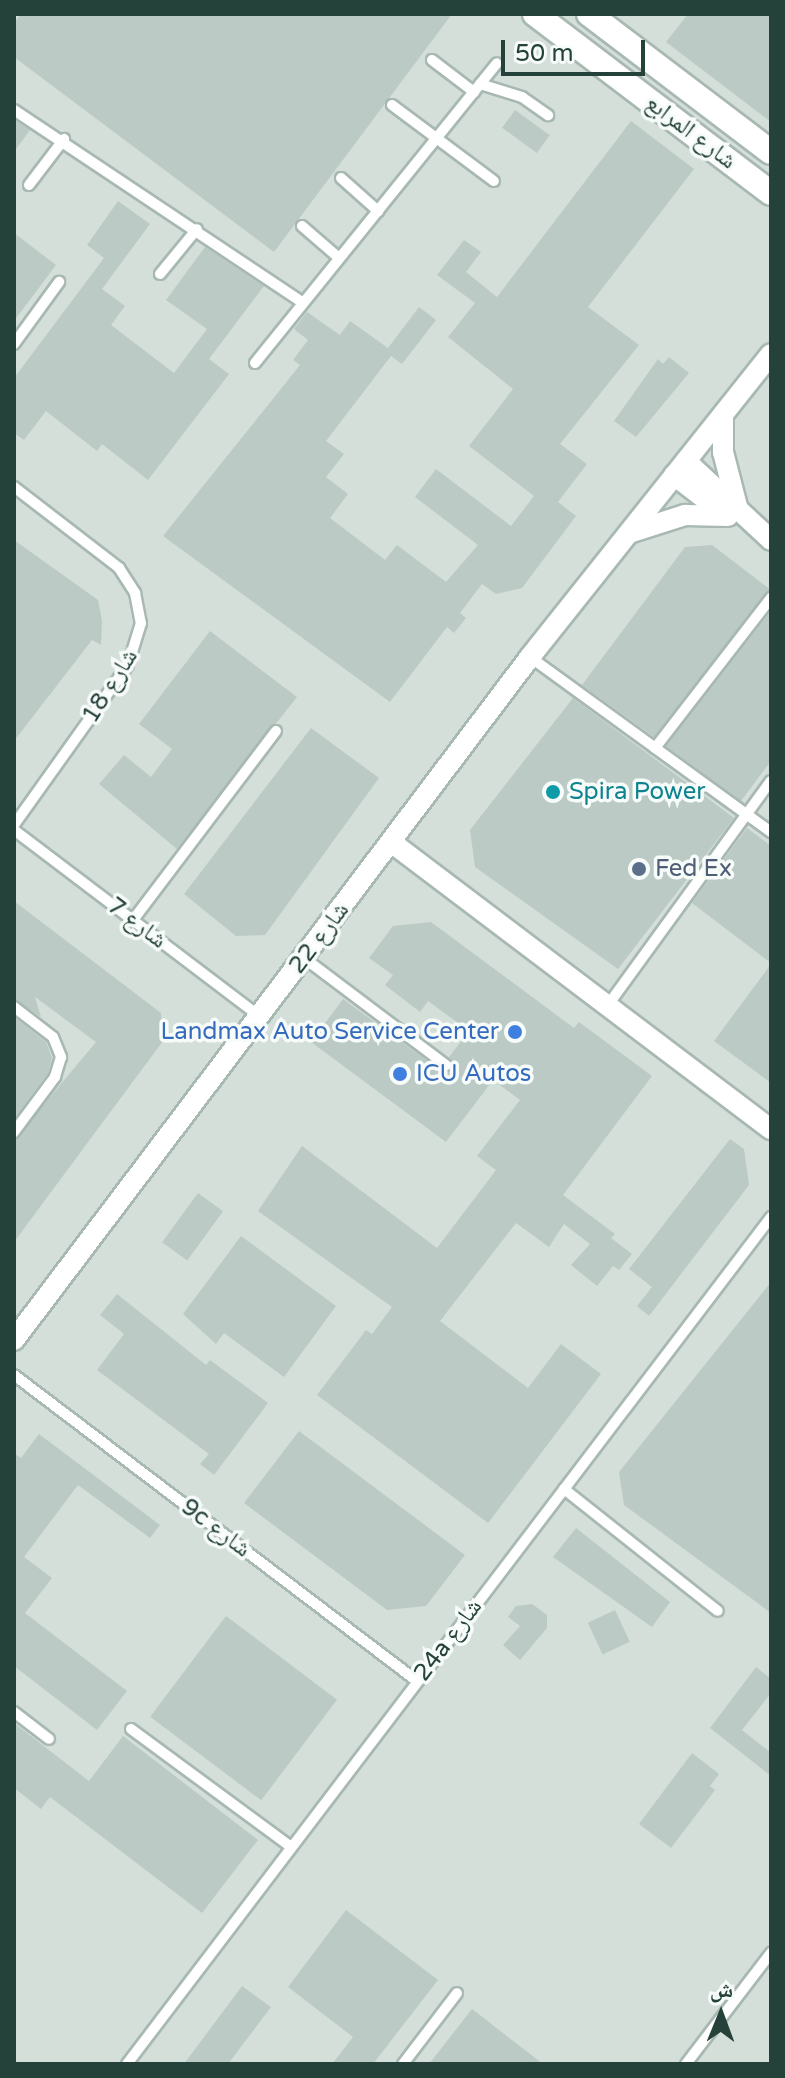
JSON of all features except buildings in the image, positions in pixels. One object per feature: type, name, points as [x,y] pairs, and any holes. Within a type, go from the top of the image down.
[{"type":"main road","name":"شارع المرابع","points":[[535,14],[771,193]]},
{"type":"main road","name":"شارع المرابع","points":[[589,14],[771,152]]},
{"type":"street","name":"شارع 22","points":[[14,1340],[530,657],[771,354]]},
{"type":"street","points":[[723,415],[723,452],[732,511]]},
{"type":"street","points":[[680,468],[766,537]]},
{"type":"street","name":"شارع 22","points":[[625,536],[664,519],[732,511]]},
{"type":"street","points":[[391,842],[771,1129]]},
{"type":"lane","points":[[432,60],[477,88],[522,97],[548,115]]},
{"type":"lane","points":[[255,363],[497,63]]},
{"type":"lane","points":[[392,105],[494,181]]},
{"type":"lane","points":[[14,110],[64,139],[302,302]]},
{"type":"lane","points":[[29,185],[64,139]]},
{"type":"lane","points":[[341,178],[378,211]]},
{"type":"lane","points":[[302,226],[339,258]]},
{"type":"lane","points":[[160,274],[197,229]]},
{"type":"lane","points":[[14,344],[59,282]]},
{"type":"lane","name":"شارع 18","points":[[14,487],[119,568],[135,593],[141,623],[128,665],[14,827]]},
{"type":"lane","points":[[655,748],[771,598]]},
{"type":"lane","points":[[530,657],[771,832]]},
{"type":"lane","points":[[133,920],[276,731]]},
{"type":"lane","points":[[608,1005],[771,781]]},
{"type":"lane","name":"شارع 7","points":[[14,827],[260,1017]]},
{"type":"lane","points":[[304,958],[446,1065]]},
{"type":"lane","points":[[14,1007],[53,1037],[61,1057],[55,1077],[14,1132]]},
{"type":"lane","name":"24a شارع","points":[[127,2064],[771,1217]]},
{"type":"lane","name":"9c شارع","points":[[14,1375],[417,1681]]},
{"type":"lane","points":[[564,1489],[718,1611]]},
{"type":"lane","points":[[14,1712],[49,1739]]},
{"type":"lane","points":[[131,1729],[291,1847]]},
{"type":"lane","points":[[686,2064],[771,1953]]},
{"type":"lane","points":[[403,2064],[457,1993]]},
{"type":"shaded area","points":[[14,14],[771,14],[771,2064],[14,2064]]},
{"type":"place","name":"Spira Power","points":[[553,792]]},
{"type":"place","name":"Fed Ex","points":[[639,869]]},
{"type":"place","name":"Landmax Auto Service Center","points":[[515,1032]]},
{"type":"place","name":"ICU Autos","points":[[400,1074]]}]
